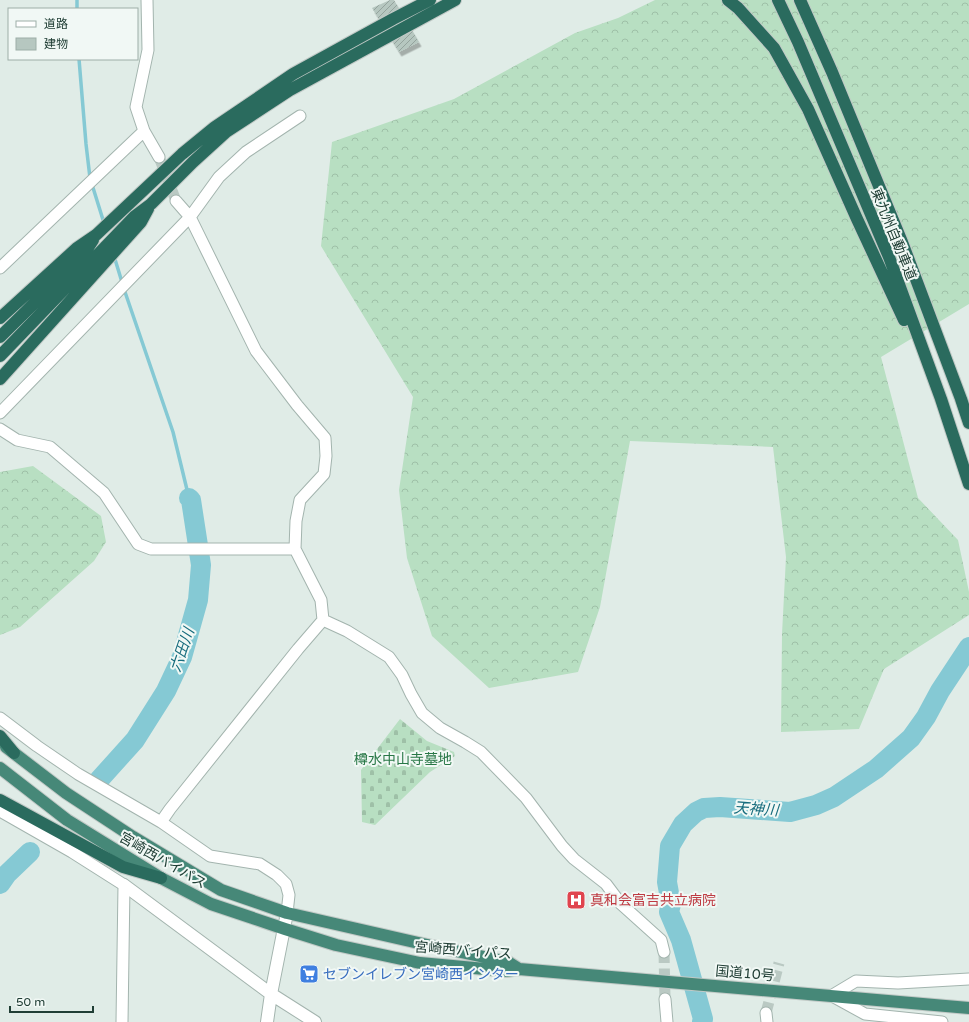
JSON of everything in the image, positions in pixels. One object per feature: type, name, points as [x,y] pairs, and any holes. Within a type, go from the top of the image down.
[{"type":"highway","points":[[0,318],[77,248],[96,235],[182,154],[215,127],[293,74],[430,0]]},
{"type":"highway","points":[[0,356],[135,216],[151,204],[193,162],[226,132],[290,90],[455,0]]},
{"type":"highway","points":[[728,0],[738,8],[774,48],[808,109],[857,219],[941,399]]},
{"type":"highway","name":"東九州自動車道","points":[[778,0],[798,42],[889,257],[941,399],[969,484]]},
{"type":"highway","name":"東九州自動車道","points":[[800,0],[832,72],[902,242],[969,423]]},
{"type":"highway","points":[[0,379],[141,222],[151,204]]},
{"type":"highway","points":[[0,337],[84,254],[96,235]]},
{"type":"highway","points":[[0,736],[14,753]]},
{"type":"highway","name":"宮崎西バイパス","points":[[0,743],[66,793],[134,837],[221,890],[287,913],[508,962],[519,968]]},
{"type":"highway","name":"宮崎西バイパス","points":[[0,768],[67,820],[161,878],[211,904],[336,945],[420,963],[507,971],[519,968]]},
{"type":"highway","points":[[0,800],[123,867],[161,878]]},
{"type":"highway","name":"国道10号","points":[[519,968],[969,1008]]},
{"type":"street","points":[[147,0],[148,50],[136,107],[144,131],[159,157]]},
{"type":"street","points":[[0,413],[190,217],[219,177],[246,152],[300,116]]},
{"type":"street","points":[[0,268],[144,131]]},
{"type":"street","points":[[161,822],[322,620],[321,600],[295,549],[296,521],[300,500],[324,474],[326,456],[325,438],[297,405],[256,351],[190,217],[176,202]]},
{"type":"street","points":[[0,429],[17,440],[50,448],[104,493],[138,544],[151,549],[295,549]]},
{"type":"street","points":[[322,620],[348,631],[389,657],[402,674],[422,713],[440,728],[481,752],[526,798],[562,846],[574,859],[606,884],[621,904],[661,940],[664,952]]},
{"type":"street","points":[[0,718],[78,774],[161,822],[210,856],[260,864],[277,875],[286,884],[289,895],[287,913],[267,1022]]},
{"type":"street","points":[[0,812],[72,852],[124,884],[272,994],[315,1022]]},
{"type":"street","points":[[122,1022],[124,884]]},
{"type":"street","points":[[942,1022],[865,1014],[832,996],[856,981],[898,983],[969,979]]},
{"type":"street","points":[[665,999],[667,1022]]},
{"type":"green space","points":[[655,0],[969,0],[969,304],[881,357],[918,498],[958,540],[969,592],[969,615],[884,669],[859,729],[781,732],[782,634],[786,557],[773,447],[630,441],[600,607],[578,672],[489,688],[432,636],[407,558],[399,490],[413,397],[321,246],[332,142],[454,99],[575,33],[618,18]]},
{"type":"green space","points":[[33,466],[101,516],[106,542],[94,561],[20,627],[0,635],[0,472]]},
{"type":"green space","name":"樽水中山寺墓地","points":[[400,719],[427,741],[454,752],[455,756],[430,772],[375,825],[362,822],[361,770]]},
{"type":"building","points":[[390,0],[394,0],[419,42],[399,52],[372,8]]},
{"type":"waterway","points":[[77,0],[77,8]]},
{"type":"waterway","points":[[79,60],[90,178],[104,223]]},
{"type":"waterway","points":[[114,256],[173,432],[189,498]]},
{"type":"waterway","name":"六田川","points":[[99,780],[135,740],[166,691],[182,657],[198,600],[201,565],[191,500],[189,498]]},
{"type":"waterway","name":"天神川","points":[[702,1022],[703,1019],[681,940],[669,912],[671,904],[667,882],[670,846],[683,824],[696,812],[704,808],[720,807],[790,812],[816,805],[834,797],[876,769],[911,738],[926,717],[940,691],[969,647]]},
{"type":"waterway","name":"六田川","points":[[0,884],[7,874],[30,852]]},
{"type":"tunnel","points":[[159,157],[176,201]]},
{"type":"tunnel","points":[[664,952],[665,999]]},
{"type":"tunnel","points":[[766,1013],[779,963]]},
{"type":"place","name":"真和会富吉共立病院","points":[[576,900]]},
{"type":"place","name":"セブンイレブン宮崎西インター","points":[[309,974]]}]
